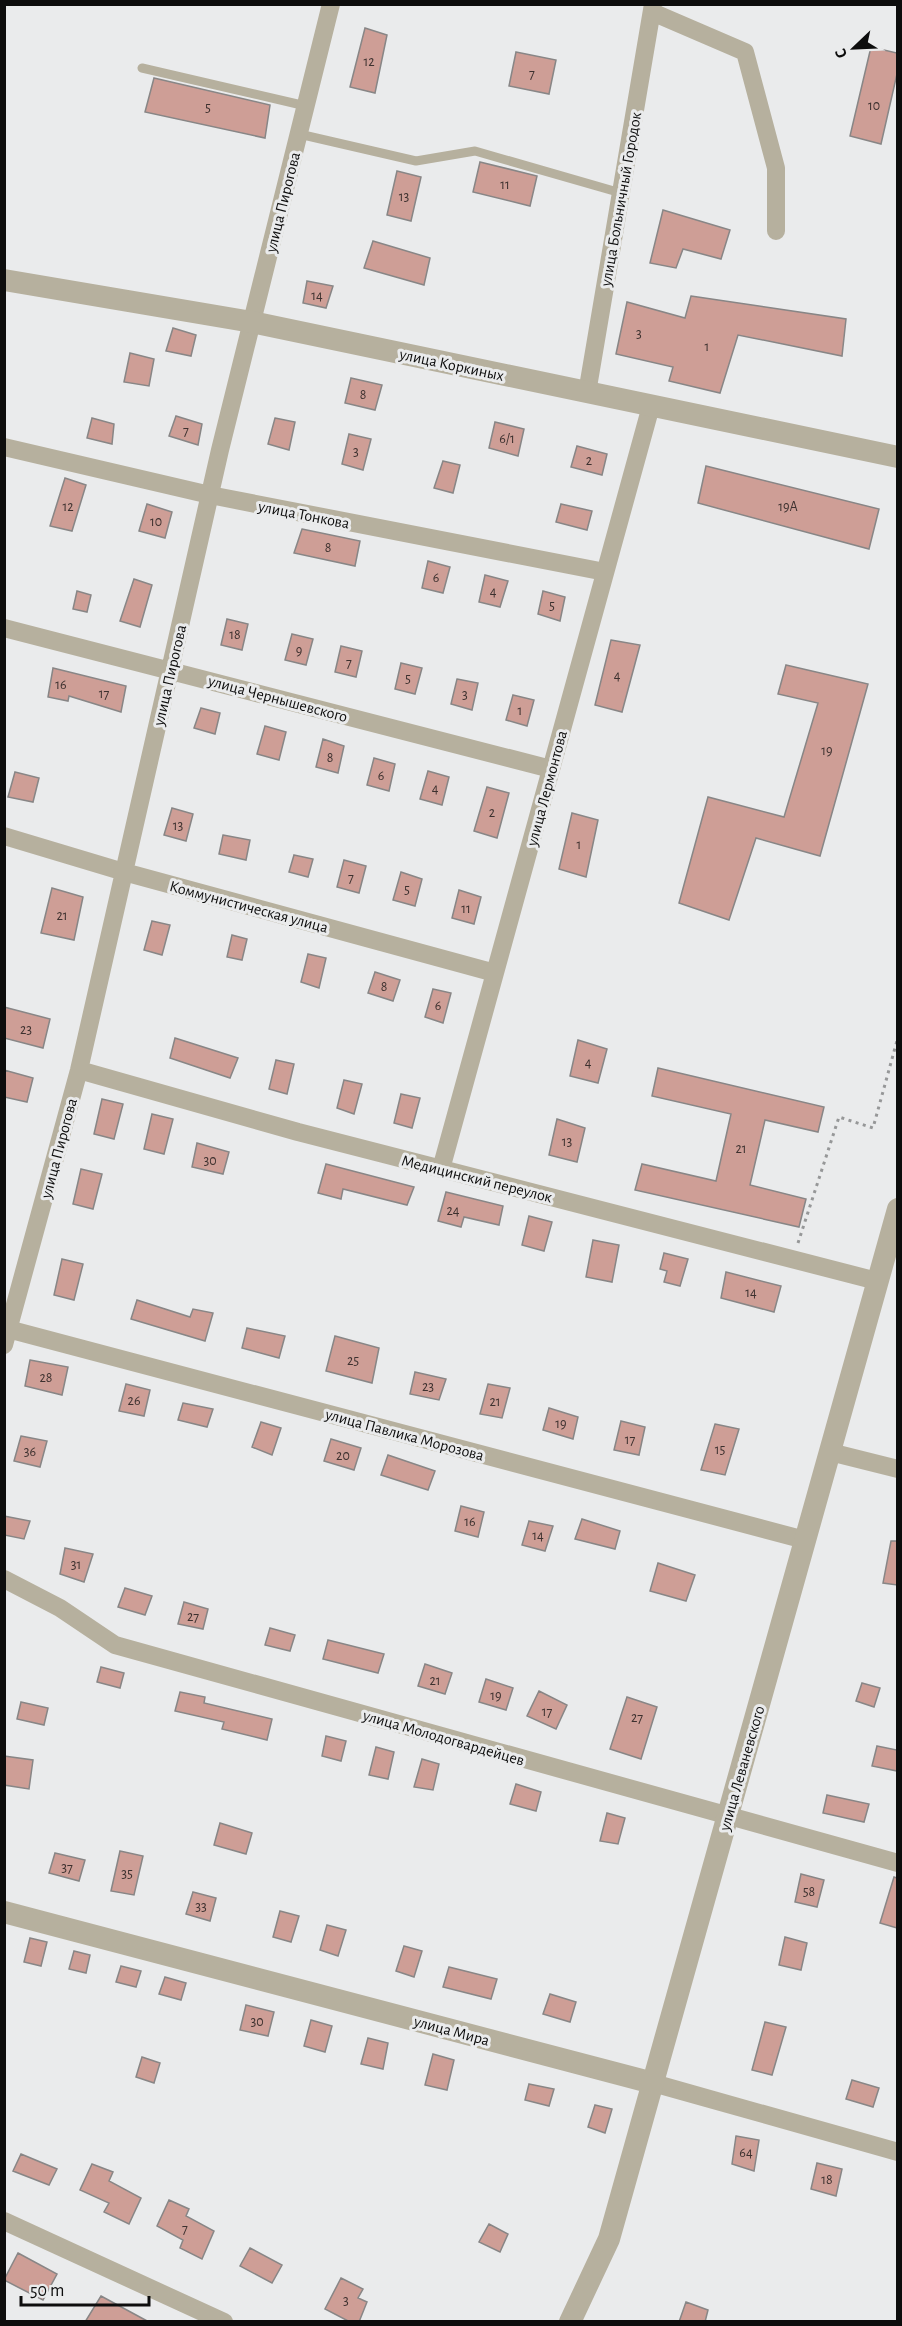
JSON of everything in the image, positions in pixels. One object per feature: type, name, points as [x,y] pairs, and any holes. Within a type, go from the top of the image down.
[{"type":"street","name":"улица Пирогова","points":[[6,1334],[79,1070],[210,495],[332,4]]},
{"type":"street","name":"улица Больничный Городок","points":[[587,393],[652,8]]},
{"type":"street","points":[[652,8],[745,52],[776,168],[776,231]]},
{"type":"street","name":"улица Коркиных","points":[[4,280],[252,322],[897,457]]},
{"type":"street","name":"улица Лермонтова","points":[[441,1169],[651,406]]},
{"type":"street","name":"улица Тонкова","points":[[4,447],[210,495],[605,572]]},
{"type":"street","name":"улица Чернышевского","points":[[4,628],[551,769]]},
{"type":"street","name":"Коммунистическая улица","points":[[4,836],[124,872],[495,973]]},
{"type":"street","name":"Медицинский переулок","points":[[79,1070],[298,1132],[877,1281]]},
{"type":"street","name":"улица Леваневского","points":[[570,2322],[609,2239],[897,1209]]},
{"type":"street","name":"улица Павлика Морозова","points":[[6,1334],[805,1540]]},
{"type":"street","points":[[830,1452],[897,1469]]},
{"type":"street","name":"улица Молодогвардейцев","points":[[4,1579],[60,1608],[115,1645],[897,1863]]},
{"type":"street","name":"улица Мира","points":[[4,1912],[653,2083],[897,2152]]},
{"type":"street","points":[[4,2222],[224,2322]]},
{"type":"lane","points":[[142,68],[306,106]]},
{"type":"lane","points":[[299,134],[416,161],[475,152],[621,193]]},
{"type":"path","points":[[792,1260],[839,1117],[873,1128],[897,1037]]},
{"type":"building","points":[[365,28],[387,35],[375,93],[350,87]]},
{"type":"building","points":[[871,47],[897,53],[897,74],[881,144],[850,136]]},
{"type":"building","points":[[516,52],[556,60],[549,94],[509,86]]},
{"type":"building","points":[[154,78],[270,105],[265,138],[145,112]]},
{"type":"building","points":[[480,162],[537,176],[530,206],[473,192]]},
{"type":"building","points":[[397,171],[421,177],[411,221],[387,215]]},
{"type":"building","points":[[663,210],[730,230],[721,259],[683,249],[676,268],[650,263]]},
{"type":"building","points":[[373,241],[430,258],[424,285],[364,268]]},
{"type":"building","points":[[307,281],[333,286],[326,308],[303,303]]},
{"type":"building","points":[[691,296],[846,319],[842,356],[738,335],[720,393],[669,381],[673,367],[616,354],[627,302],[685,318]]},
{"type":"building","points":[[173,328],[196,335],[191,356],[166,351]]},
{"type":"building","points":[[130,353],[154,359],[149,386],[124,382]]},
{"type":"building","points":[[351,378],[382,385],[375,410],[345,403]]},
{"type":"building","points":[[176,416],[202,424],[198,445],[169,436]]},
{"type":"building","points":[[92,418],[114,424],[112,444],[87,438]]},
{"type":"building","points":[[275,418],[295,422],[289,450],[268,444]]},
{"type":"building","points":[[495,422],[524,429],[518,456],[489,448]]},
{"type":"building","points":[[349,434],[371,439],[363,470],[342,464]]},
{"type":"building","points":[[577,446],[607,454],[602,475],[571,467]]},
{"type":"building","points":[[443,461],[460,465],[453,493],[434,488]]},
{"type":"building","points":[[706,466],[879,509],[869,549],[698,503]]},
{"type":"building","points":[[65,478],[86,485],[72,531],[50,526]]},
{"type":"building","points":[[147,504],[172,512],[165,538],[139,531]]},
{"type":"building","points":[[561,504],[592,511],[587,530],[556,522]]},
{"type":"building","points":[[302,529],[360,541],[355,566],[294,553]]},
{"type":"building","points":[[428,561],[450,567],[443,593],[422,588]]},
{"type":"building","points":[[485,575],[508,581],[500,607],[479,602]]},
{"type":"building","points":[[134,579],[152,585],[140,627],[120,621]]},
{"type":"building","points":[[77,591],[91,595],[87,612],[73,609]]},
{"type":"building","points":[[543,591],[565,597],[560,621],[538,614]]},
{"type":"building","points":[[227,619],[248,624],[242,650],[221,645]]},
{"type":"building","points":[[292,634],[313,639],[306,665],[285,660]]},
{"type":"building","points":[[611,640],[640,645],[622,712],[595,705]]},
{"type":"building","points":[[341,646],[362,651],[356,677],[335,672]]},
{"type":"building","points":[[401,663],[422,668],[415,694],[395,689]]},
{"type":"building","points":[[786,665],[868,684],[820,856],[756,838],[729,920],[679,903],[708,797],[784,817],[818,703],[778,694]]},
{"type":"building","points":[[53,668],[126,686],[121,712],[69,696],[68,701],[48,697]]},
{"type":"building","points":[[457,679],[478,683],[472,710],[451,704]]},
{"type":"building","points":[[513,695],[534,700],[527,726],[506,720]]},
{"type":"building","points":[[201,708],[220,713],[215,734],[194,728]]},
{"type":"building","points":[[265,726],[286,732],[279,760],[257,754]]},
{"type":"building","points":[[323,739],[344,746],[338,773],[316,767]]},
{"type":"building","points":[[374,758],[395,764],[389,791],[367,785]]},
{"type":"building","points":[[428,771],[449,777],[442,805],[420,799]]},
{"type":"building","points":[[15,772],[39,778],[33,802],[8,797]]},
{"type":"building","points":[[487,787],[509,793],[497,838],[474,831]]},
{"type":"building","points":[[172,808],[193,814],[186,841],[164,835]]},
{"type":"building","points":[[572,813],[598,820],[586,877],[559,869]]},
{"type":"building","points":[[223,835],[250,840],[246,860],[219,854]]},
{"type":"building","points":[[294,855],[313,859],[308,877],[289,872]]},
{"type":"building","points":[[344,860],[366,866],[359,893],[337,887]]},
{"type":"building","points":[[401,872],[422,879],[415,906],[393,900]]},
{"type":"building","points":[[52,888],[83,897],[74,940],[41,933]]},
{"type":"building","points":[[459,890],[481,897],[474,924],[452,918]]},
{"type":"building","points":[[152,921],[170,925],[162,955],[144,950]]},
{"type":"building","points":[[232,935],[247,939],[242,960],[227,957]]},
{"type":"building","points":[[308,954],[326,958],[319,988],[301,982]]},
{"type":"building","points":[[375,972],[400,980],[393,1001],[368,993]]},
{"type":"building","points":[[433,989],[451,993],[443,1023],[425,1017]]},
{"type":"building","points":[[4,1007],[50,1019],[43,1048],[4,1038]]},
{"type":"building","points":[[175,1038],[238,1058],[230,1078],[170,1058]]},
{"type":"building","points":[[578,1040],[607,1049],[598,1083],[570,1076]]},
{"type":"building","points":[[276,1060],[294,1064],[287,1094],[269,1089]]},
{"type":"building","points":[[658,1068],[824,1107],[818,1132],[765,1120],[750,1185],[806,1199],[799,1227],[635,1190],[642,1164],[716,1181],[731,1114],[652,1096]]},
{"type":"building","points":[[4,1070],[33,1078],[27,1102],[4,1097]]},
{"type":"building","points":[[344,1080],[362,1084],[354,1114],[337,1108]]},
{"type":"building","points":[[401,1094],[420,1098],[412,1128],[394,1123]]},
{"type":"building","points":[[102,1099],[123,1104],[114,1139],[94,1134]]},
{"type":"building","points":[[152,1114],[173,1119],[164,1154],[144,1149]]},
{"type":"building","points":[[557,1119],[585,1128],[577,1162],[549,1155]]},
{"type":"building","points":[[197,1143],[229,1152],[223,1174],[192,1167]]},
{"type":"building","points":[[326,1164],[414,1187],[407,1205],[343,1189],[341,1199],[318,1193]]},
{"type":"building","points":[[81,1169],[102,1174],[93,1209],[73,1204]]},
{"type":"building","points":[[446,1192],[503,1206],[499,1225],[464,1217],[461,1227],[438,1221]]},
{"type":"building","points":[[529,1216],[552,1222],[544,1251],[522,1245]]},
{"type":"building","points":[[593,1240],[619,1245],[612,1282],[586,1277]]},
{"type":"building","points":[[664,1253],[688,1259],[680,1286],[664,1282],[667,1271],[660,1269]]},
{"type":"building","points":[[62,1259],[83,1264],[74,1300],[54,1295]]},
{"type":"building","points":[[726,1272],[781,1286],[774,1312],[721,1298]]},
{"type":"building","points":[[137,1300],[190,1317],[193,1309],[213,1313],[205,1341],[131,1319]]},
{"type":"building","points":[[247,1328],[285,1336],[279,1358],[242,1348]]},
{"type":"building","points":[[335,1336],[379,1348],[372,1383],[326,1371]]},
{"type":"building","points":[[30,1360],[68,1367],[62,1395],[25,1386]]},
{"type":"building","points":[[415,1372],[446,1379],[439,1400],[410,1394]]},
{"type":"building","points":[[126,1384],[150,1390],[144,1416],[119,1411]]},
{"type":"building","points":[[488,1384],[510,1388],[502,1418],[480,1414]]},
{"type":"building","points":[[183,1403],[213,1409],[207,1427],[178,1420]]},
{"type":"building","points":[[549,1408],[578,1417],[573,1439],[543,1430]]},
{"type":"building","points":[[621,1421],[645,1427],[639,1455],[614,1450]]},
{"type":"building","points":[[261,1422],[281,1428],[272,1455],[252,1447]]},
{"type":"building","points":[[715,1424],[739,1429],[725,1475],[701,1470]]},
{"type":"building","points":[[21,1436],[47,1441],[40,1467],[14,1461]]},
{"type":"building","points":[[331,1439],[361,1448],[354,1470],[324,1461]]},
{"type":"building","points":[[388,1455],[435,1471],[428,1490],[381,1475]]},
{"type":"building","points":[[461,1506],[484,1512],[478,1537],[455,1531]]},
{"type":"building","points":[[4,1516],[30,1521],[24,1539],[4,1535]]},
{"type":"building","points":[[582,1519],[620,1531],[615,1549],[575,1539]]},
{"type":"building","points":[[529,1521],[553,1526],[545,1551],[522,1545]]},
{"type":"building","points":[[891,1541],[897,1541],[897,1585],[883,1583]]},
{"type":"building","points":[[65,1548],[93,1554],[84,1582],[60,1574]]},
{"type":"building","points":[[658,1563],[695,1575],[686,1601],[650,1591]]},
{"type":"building","points":[[125,1588],[152,1596],[145,1615],[118,1607]]},
{"type":"building","points":[[184,1602],[208,1609],[203,1629],[178,1624]]},
{"type":"building","points":[[270,1628],[295,1635],[290,1651],[265,1645]]},
{"type":"building","points":[[328,1640],[384,1654],[378,1673],[323,1659]]},
{"type":"building","points":[[425,1664],[452,1673],[445,1694],[418,1686]]},
{"type":"building","points":[[101,1667],[124,1673],[120,1688],[97,1682]]},
{"type":"building","points":[[486,1679],[513,1688],[506,1710],[479,1702]]},
{"type":"building","points":[[862,1683],[880,1688],[874,1707],[856,1701]]},
{"type":"building","points":[[539,1691],[567,1705],[556,1729],[527,1716]]},
{"type":"building","points":[[180,1692],[205,1697],[204,1703],[272,1719],[267,1740],[222,1729],[224,1722],[175,1711]]},
{"type":"building","points":[[627,1697],[657,1707],[641,1759],[610,1749]]},
{"type":"building","points":[[21,1702],[48,1708],[44,1725],[17,1719]]},
{"type":"building","points":[[326,1736],[346,1741],[341,1761],[322,1756]]},
{"type":"building","points":[[877,1746],[897,1750],[897,1771],[872,1766]]},
{"type":"building","points":[[376,1747],[394,1752],[388,1779],[369,1775]]},
{"type":"building","points":[[4,1756],[33,1760],[29,1789],[4,1785]]},
{"type":"building","points":[[422,1759],[439,1764],[433,1790],[414,1787]]},
{"type":"building","points":[[516,1784],[541,1792],[536,1811],[510,1804]]},
{"type":"building","points":[[827,1795],[869,1804],[864,1822],[823,1813]]},
{"type":"building","points":[[607,1813],[625,1818],[618,1844],[600,1841]]},
{"type":"building","points":[[220,1823],[252,1833],[246,1854],[214,1845]]},
{"type":"building","points":[[120,1851],[143,1856],[134,1895],[111,1891]]},
{"type":"building","points":[[55,1853],[85,1860],[79,1881],[49,1873]]},
{"type":"building","points":[[801,1874],[824,1880],[817,1907],[795,1902]]},
{"type":"building","points":[[894,1877],[897,1878],[897,1928],[880,1923]]},
{"type":"building","points":[[193,1892],[216,1898],[210,1921],[186,1914]]},
{"type":"building","points":[[280,1911],[299,1916],[291,1942],[273,1937]]},
{"type":"building","points":[[327,1925],[346,1930],[338,1956],[320,1950]]},
{"type":"building","points":[[785,1937],[807,1943],[801,1970],[779,1965]]},
{"type":"building","points":[[30,1938],[47,1942],[41,1966],[24,1962]]},
{"type":"building","points":[[404,1946],[422,1951],[414,1977],[396,1971]]},
{"type":"building","points":[[74,1951],[90,1955],[86,1973],[69,1969]]},
{"type":"building","points":[[121,1966],[141,1971],[136,1987],[116,1982]]},
{"type":"building","points":[[449,1967],[497,1979],[491,1999],[443,1987]]},
{"type":"building","points":[[165,1977],[186,1983],[181,2000],[159,1994]]},
{"type":"building","points":[[550,1994],[576,2002],[570,2022],[543,2014]]},
{"type":"building","points":[[246,2005],[274,2012],[268,2036],[240,2030]]},
{"type":"building","points":[[311,2020],[332,2026],[325,2052],[304,2046]]},
{"type":"building","points":[[765,2022],[786,2027],[772,2075],[752,2070]]},
{"type":"building","points":[[368,2038],[388,2043],[383,2069],[361,2064]]},
{"type":"building","points":[[433,2054],[454,2060],[447,2090],[425,2085]]},
{"type":"building","points":[[142,2057],[160,2063],[154,2083],[136,2077]]},
{"type":"building","points":[[852,2080],[879,2088],[873,2107],[846,2099]]},
{"type":"building","points":[[529,2084],[554,2089],[549,2106],[525,2100]]},
{"type":"building","points":[[595,2105],[612,2109],[605,2133],[588,2127]]},
{"type":"building","points":[[736,2136],[759,2140],[754,2171],[732,2164]]},
{"type":"building","points":[[21,2154],[57,2169],[49,2185],[13,2171]]},
{"type":"building","points":[[817,2163],[842,2169],[836,2196],[811,2189]]},
{"type":"building","points":[[92,2164],[113,2172],[109,2181],[141,2198],[129,2224],[104,2212],[109,2203],[80,2190]]},
{"type":"building","points":[[169,2200],[189,2209],[186,2216],[214,2231],[202,2259],[180,2248],[183,2240],[157,2226]]},
{"type":"building","points":[[489,2224],[508,2234],[500,2252],[479,2242]]},
{"type":"building","points":[[250,2248],[282,2265],[272,2283],[240,2266]]},
{"type":"building","points":[[18,2253],[57,2274],[43,2300],[4,2280]]},
{"type":"building","points":[[341,2278],[363,2289],[358,2298],[367,2302],[359,2322],[350,2322],[325,2309]]},
{"type":"building","points":[[101,2296],[149,2322],[85,2322]]},
{"type":"building","points":[[686,2302],[708,2310],[705,2322],[679,2322]]}]
